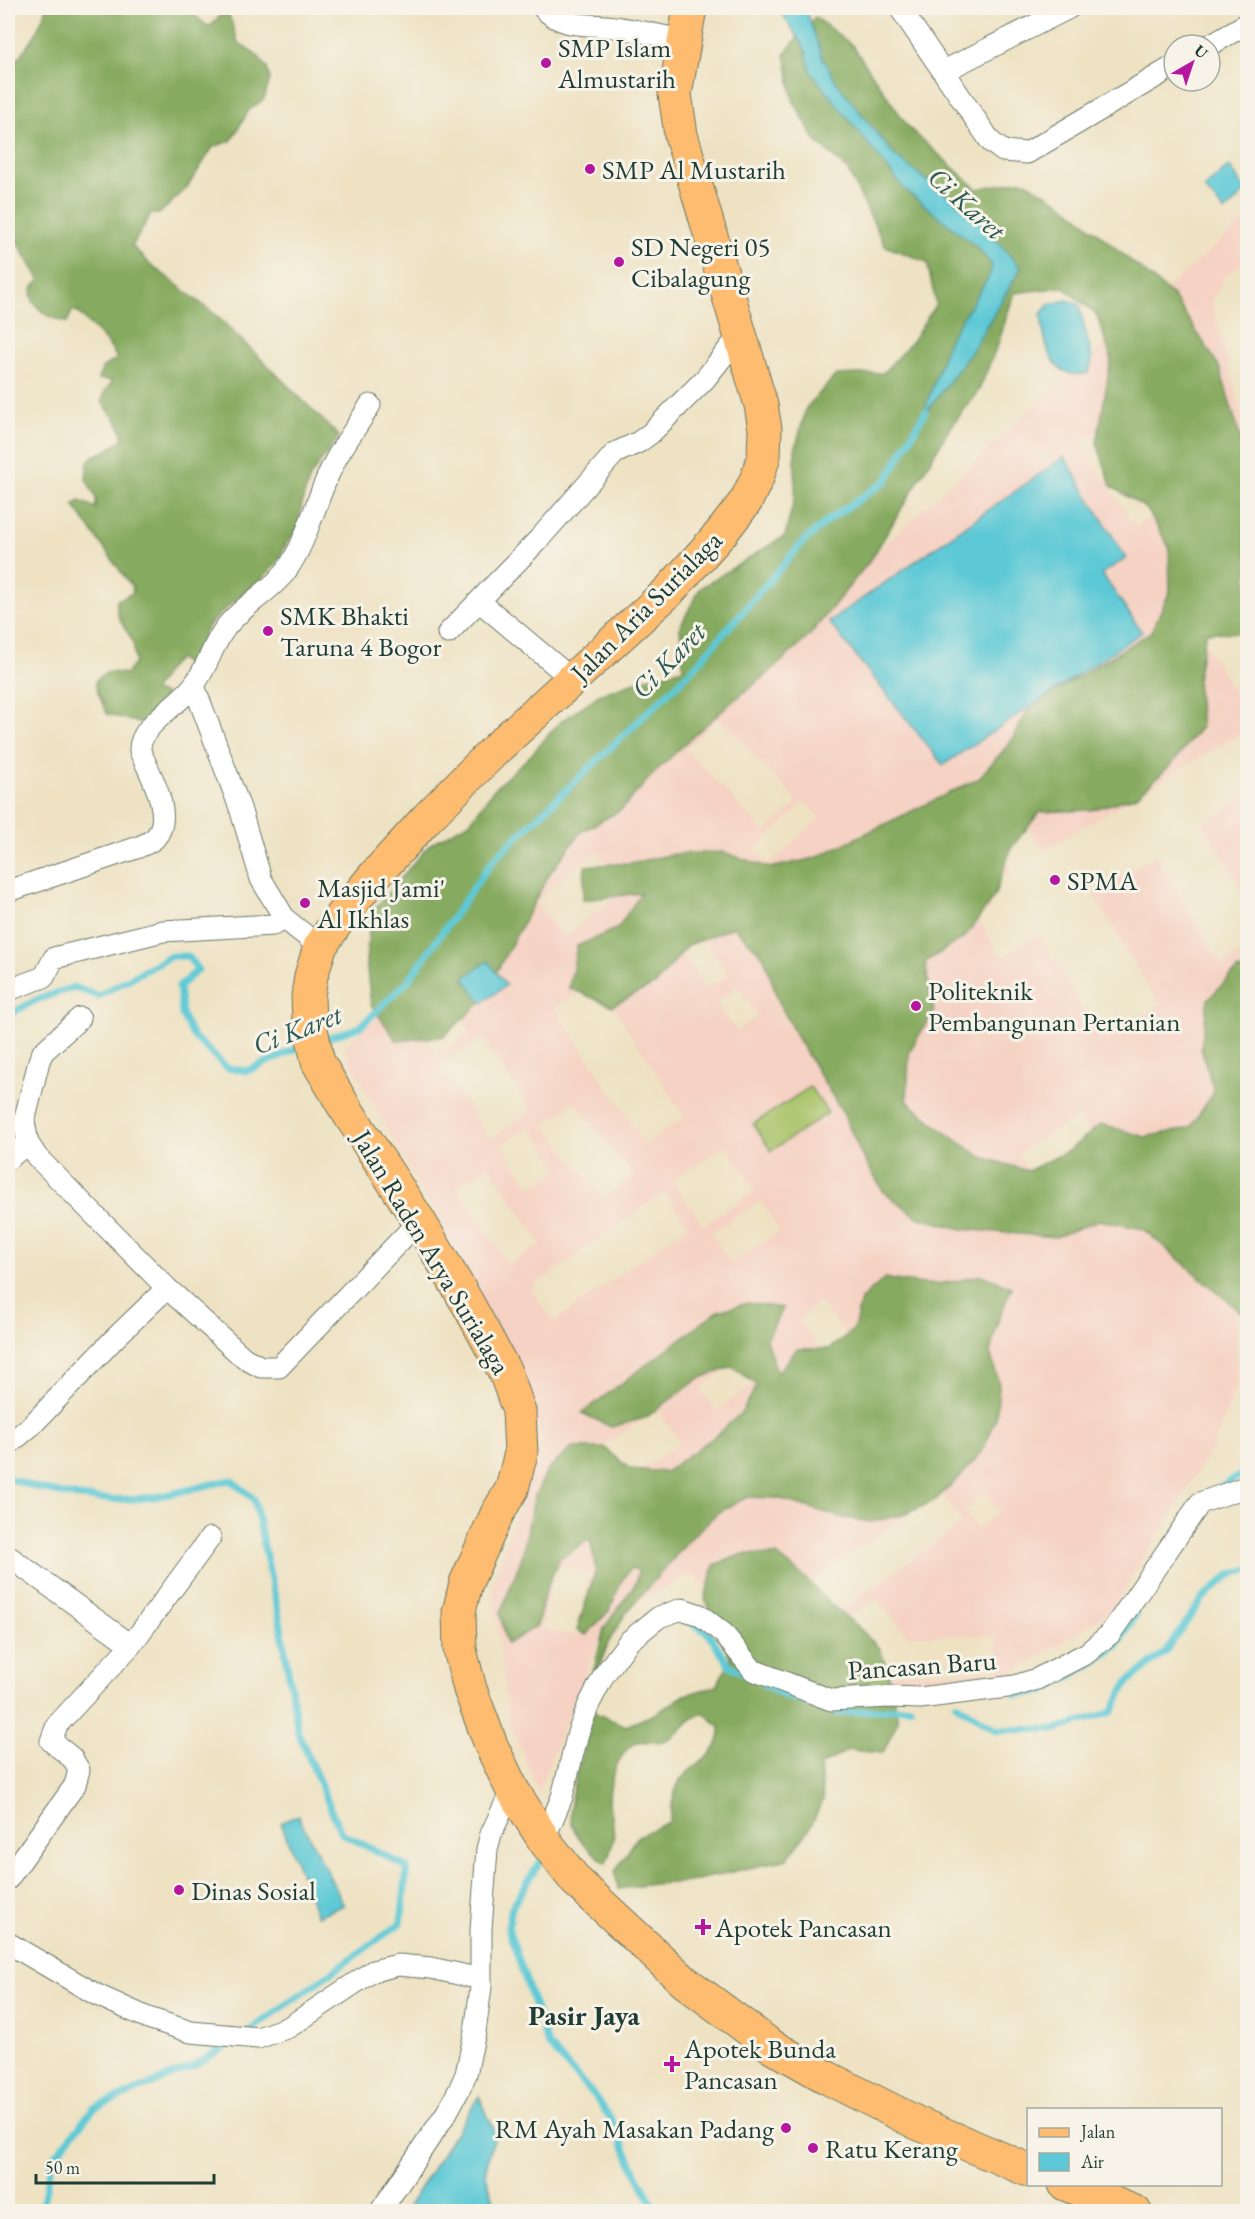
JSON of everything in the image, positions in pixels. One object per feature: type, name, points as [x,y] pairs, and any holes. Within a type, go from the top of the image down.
[{"type":"main road","name":"Jalan Aria Surialaga","points":[[309,1020],[308,997],[311,976],[320,947],[341,915],[427,818],[499,746],[669,591],[722,532],[750,493],[764,456],[765,429],[761,405],[681,135],[675,94],[690,8]]},
{"type":"main road","name":"Jalan Raden Arya Surialaga","points":[[309,1020],[318,1062],[419,1221],[507,1374],[519,1411],[521,1453],[512,1489],[497,1514],[466,1583],[459,1612],[460,1650],[471,1689],[491,1745],[512,1789],[560,1862],[685,1982],[770,2045],[826,2077],[917,2123],[1027,2169]]},
{"type":"main road","points":[[1070,2186],[1135,2211]]},
{"type":"street","points":[[543,8],[556,18],[574,25],[616,27],[684,40]]},
{"type":"street","points":[[900,8],[945,71],[991,142],[1003,151],[1027,153],[1162,73]]},
{"type":"street","points":[[945,71],[1069,8]]},
{"type":"street","points":[[1222,38],[1248,23]]},
{"type":"street","points":[[448,633],[539,539],[615,453],[639,442],[651,433],[705,379],[739,336]]},
{"type":"street","points":[[8,891],[138,847],[154,839],[162,825],[163,806],[140,751],[140,742],[151,726],[194,686],[227,625],[244,608],[266,593],[286,569],[303,540],[333,464],[370,405]]},
{"type":"street","points":[[479,601],[573,680]]},
{"type":"street","points":[[194,686],[240,808],[261,879],[285,919],[320,947]]},
{"type":"street","points":[[8,990],[44,977],[54,958],[163,931],[273,925],[285,919]]},
{"type":"street","points":[[80,1018],[43,1052],[39,1061],[24,1122],[28,1143],[37,1157],[167,1288],[244,1358],[261,1367],[279,1367],[419,1221]]},
{"type":"street","points":[[8,1159],[28,1143]]},
{"type":"street","points":[[10,1442],[32,1425],[114,1339],[167,1288]]},
{"type":"street","name":"Pancasan Baru","points":[[560,1862],[562,1797],[578,1733],[589,1704],[604,1675],[629,1641],[659,1617],[682,1609],[700,1615],[723,1633],[753,1670],[831,1700],[920,1698],[1015,1686],[1036,1679],[1087,1653],[1110,1634],[1200,1503],[1239,1490]]},
{"type":"street","points":[[8,1879],[75,1785],[79,1770],[72,1758],[51,1742],[57,1725],[130,1645],[210,1538]]},
{"type":"street","points":[[8,1556],[130,1645]]},
{"type":"street","points":[[380,2211],[459,2090],[466,2074],[475,2032],[481,1979],[481,1929],[487,1849],[491,1834],[512,1789]]},
{"type":"street","points":[[8,1943],[119,2007],[190,2032],[258,2038],[289,2026],[373,1971],[398,1965],[431,1968],[481,1979]]},
{"type":"shaded area","name":"Politeknik Pembangunan Pertanian","points":[[1247,218],[1247,260],[1225,276],[1211,301],[1247,435],[1247,613],[1197,630],[1247,714],[1247,730],[1043,851],[1026,824],[995,842],[1012,871],[980,889],[991,908],[977,917],[1001,957],[1039,935],[1101,1039],[1159,1005],[1092,893],[1156,855],[1221,965],[1247,950],[1248,1058],[1235,1220],[1237,1383],[1213,1447],[1110,1612],[1010,1675],[855,1692],[766,1647],[691,1573],[607,1620],[538,1792],[509,1722],[492,1586],[541,1440],[524,1379],[343,1048],[1032,408]],"holes":[[[1104,427],[1130,467],[1106,482],[1080,444]],[[1134,470],[1161,510],[1136,527],[1109,487]],[[1126,558],[1102,574],[1141,633],[829,622]],[[719,718],[798,802],[765,833],[686,749]],[[805,802],[820,818],[769,865],[755,849]],[[596,851],[626,887],[565,938],[535,902]],[[700,934],[728,974],[706,989],[678,949]],[[596,981],[685,1117],[645,1144],[555,1008]],[[738,987],[758,1016],[736,1031],[716,1002]],[[457,1012],[470,1032],[437,1054],[424,1034]],[[482,1038],[531,1110],[490,1139],[441,1066]],[[575,1102],[633,1175],[604,1199],[545,1125]],[[1079,1116],[1106,1158],[1044,1197],[1018,1154]],[[531,1127],[559,1169],[530,1187],[502,1145]],[[726,1145],[755,1190],[703,1225],[673,1180]],[[489,1166],[541,1244],[509,1265],[457,1187]],[[664,1192],[688,1225],[554,1322],[530,1289]],[[760,1201],[780,1231],[731,1263],[711,1233]],[[819,1302],[856,1347],[834,1365],[798,1320]],[[757,1345],[774,1367],[717,1411],[700,1389]],[[657,1409],[680,1443],[625,1481],[601,1448]],[[940,1492],[962,1524],[823,1622],[800,1589]],[[986,1494],[999,1512],[977,1528],[964,1510]],[[555,1565],[591,1574],[578,1636],[541,1628]],[[877,1599],[907,1635],[996,1636],[999,1671],[883,1674],[844,1620]]]},
{"type":"shaded area","points":[[1247,797],[1247,898],[1203,823]]},
{"type":"green space","points":[[45,8],[187,8],[207,26],[212,25],[224,11],[229,15],[238,42],[259,57],[267,68],[270,79],[264,99],[249,110],[231,141],[213,147],[186,189],[159,214],[151,214],[132,246],[149,263],[216,315],[339,436],[310,477],[302,502],[298,529],[287,542],[276,564],[255,586],[236,599],[208,626],[190,667],[179,659],[172,664],[153,691],[165,694],[164,703],[139,723],[107,714],[95,682],[109,672],[126,674],[135,663],[133,642],[117,612],[117,600],[133,593],[132,587],[73,505],[80,501],[96,508],[96,498],[86,479],[88,461],[122,440],[121,429],[102,401],[105,391],[113,381],[98,379],[103,367],[117,359],[105,340],[78,312],[73,310],[67,322],[55,319],[36,306],[31,294],[33,287],[40,280],[8,227],[8,73],[35,35],[46,11]]},
{"type":"green space","points":[[815,17],[852,45],[909,128],[977,189],[1023,180],[1063,204],[1173,296],[1219,366],[1247,460],[1247,633],[1206,632],[1197,679],[1201,727],[1172,764],[1137,796],[1091,810],[1040,812],[1011,848],[994,897],[965,937],[925,962],[934,1011],[909,1052],[907,1101],[943,1131],[982,1157],[1028,1171],[1068,1151],[1101,1124],[1145,1137],[1190,1128],[1214,1092],[1201,1048],[1208,999],[1238,969],[1247,973],[1247,1312],[1242,1313],[1143,1229],[1099,1220],[1056,1237],[962,1229],[919,1218],[883,1191],[861,1154],[843,1113],[797,1038],[778,1000],[764,957],[734,927],[688,945],[656,984],[612,1006],[569,988],[577,946],[618,928],[641,893],[583,900],[585,866],[630,863],[675,854],[723,852],[770,868],[815,858],[978,779],[1009,744],[1030,707],[1151,632],[1170,591],[1169,547],[1147,509],[1111,486],[1097,443],[1111,358],[1097,315],[1063,287],[1014,293],[999,341],[979,390],[948,431],[872,558],[809,636],[691,738],[654,773],[621,810],[581,832],[550,873],[479,1004],[444,1036],[397,1041],[371,1005],[366,961],[371,913],[430,844],[470,822],[495,788],[530,756],[559,723],[599,695],[640,680],[683,669],[680,627],[700,588],[785,536],[795,496],[795,450],[806,408],[836,375],[883,373],[913,340],[936,304],[927,262],[885,246],[847,169],[815,140],[793,100],[785,53]]},
{"type":"green space","points":[[810,1087],[828,1113],[771,1151],[753,1124]]},
{"type":"green space","points":[[981,1275],[1012,1287],[999,1318],[990,1352],[999,1385],[996,1419],[982,1452],[960,1477],[935,1500],[906,1514],[871,1522],[840,1517],[778,1498],[747,1497],[717,1513],[692,1537],[626,1613],[608,1643],[596,1676],[595,1713],[626,1726],[657,1713],[685,1695],[716,1686],[731,1659],[705,1598],[714,1565],[743,1554],[777,1555],[804,1577],[880,1649],[891,1682],[898,1720],[883,1753],[848,1750],[820,1766],[823,1800],[808,1831],[787,1859],[689,1882],[618,1889],[615,1872],[638,1836],[669,1822],[674,1795],[680,1781],[712,1753],[719,1738],[720,1727],[704,1713],[692,1719],[673,1737],[663,1742],[641,1742],[632,1745],[618,1762],[610,1785],[609,1805],[614,1836],[606,1863],[580,1839],[573,1827],[570,1812],[579,1765],[589,1734],[584,1724],[591,1682],[604,1628],[636,1583],[638,1570],[631,1568],[622,1580],[609,1611],[586,1635],[577,1630],[596,1570],[590,1539],[560,1558],[545,1592],[537,1626],[507,1644],[500,1614],[522,1557],[534,1498],[548,1469],[572,1448],[605,1448],[630,1469],[665,1472],[718,1434],[742,1412],[757,1385],[732,1367],[700,1378],[645,1418],[611,1427],[582,1413],[718,1311],[748,1303],[783,1308],[766,1340],[777,1373],[797,1349],[829,1349],[854,1329],[861,1300],[885,1278],[933,1284],[954,1282]]},
{"type":"water","points":[[778,8],[805,8],[823,58],[837,83],[895,156],[977,218],[1021,268],[971,352],[922,418],[949,339],[989,277],[992,265],[978,248],[904,189],[811,72],[805,48]]},
{"type":"water","points":[[1229,166],[1246,191],[1225,212],[1204,188]]},
{"type":"water","points":[[1068,300],[1079,305],[1092,358],[1089,373],[1065,372],[1057,366],[1047,348],[1041,314],[1049,304]]},
{"type":"water","points":[[1064,457],[1126,558],[1102,574],[1142,632],[943,765],[829,622]]},
{"type":"water","points":[[488,961],[506,985],[482,1003],[464,978]]},
{"type":"water","points":[[298,1815],[344,1905],[317,1916],[281,1823]]},
{"type":"water","points":[[479,2096],[495,2132],[485,2172],[497,2211],[405,2211]]},
{"type":"waterway","name":"Ci Karet","points":[[321,1040],[360,1027],[408,981],[493,860],[692,670],[803,542],[827,521],[886,481],[925,412]]},
{"type":"waterway","name":"Ci Karet","points":[[8,1015],[36,1000],[74,987],[98,996],[171,956],[188,956],[198,970],[179,986],[182,1015],[193,1036],[227,1068],[247,1071],[305,1045]]},
{"type":"waterway","points":[[1217,1489],[1248,1471]]},
{"type":"waterway","points":[[8,1478],[62,1494],[115,1500],[153,1497],[231,1480],[254,1499],[281,1626],[298,1732],[341,1833],[407,1867],[401,1923],[249,2031]]},
{"type":"waterway","points":[[956,1704],[997,1730],[1057,1729],[1112,1712],[1127,1683],[1166,1651],[1203,1598],[1230,1575],[1248,1569]]},
{"type":"waterway","points":[[1016,1695],[1045,1691],[1094,1662],[1118,1645],[1136,1614]]},
{"type":"waterway","points":[[686,1619],[709,1634],[729,1665],[747,1675]]},
{"type":"waterway","points":[[762,1683],[783,1695],[838,1713],[910,1707]]},
{"type":"waterway","points":[[545,1854],[512,1907],[508,1928],[548,2045],[592,2093],[612,2120],[657,2212]]},
{"type":"waterway","points":[[41,2212],[52,2160],[94,2108],[194,2066],[232,2042]]},
{"type":"place","name":"SMP Islam Almustarih","points":[[546,63]]},
{"type":"place","name":"SMP Al Mustarih","points":[[590,169]]},
{"type":"place","name":"SD Negeri 05 Cibalagung","points":[[619,262]]},
{"type":"place","name":"SMK Bhakti Taruna 4 Bogor","points":[[268,631]]},
{"type":"place","name":"SPMA","points":[[1055,880]]},
{"type":"place","name":"Masjid Jami' Al Ikhlas","points":[[305,903]]},
{"type":"place","name":"Politeknik Pembangunan Pertanian","points":[[916,1006]]},
{"type":"place","name":"Dinas Sosial","points":[[179,1890]]},
{"type":"place","name":"Apotek Pancasan","points":[[703,1927]]},
{"type":"place","name":"Apotek Bunda Pancasan","points":[[672,2064]]},
{"type":"place","name":"RM Ayah Masakan Padang","points":[[786,2128]]},
{"type":"place","name":"Ratu Kerang","points":[[813,2148]]},
{"type":"district","name":"Pasir Jaya","points":[[584,2015]]}]
